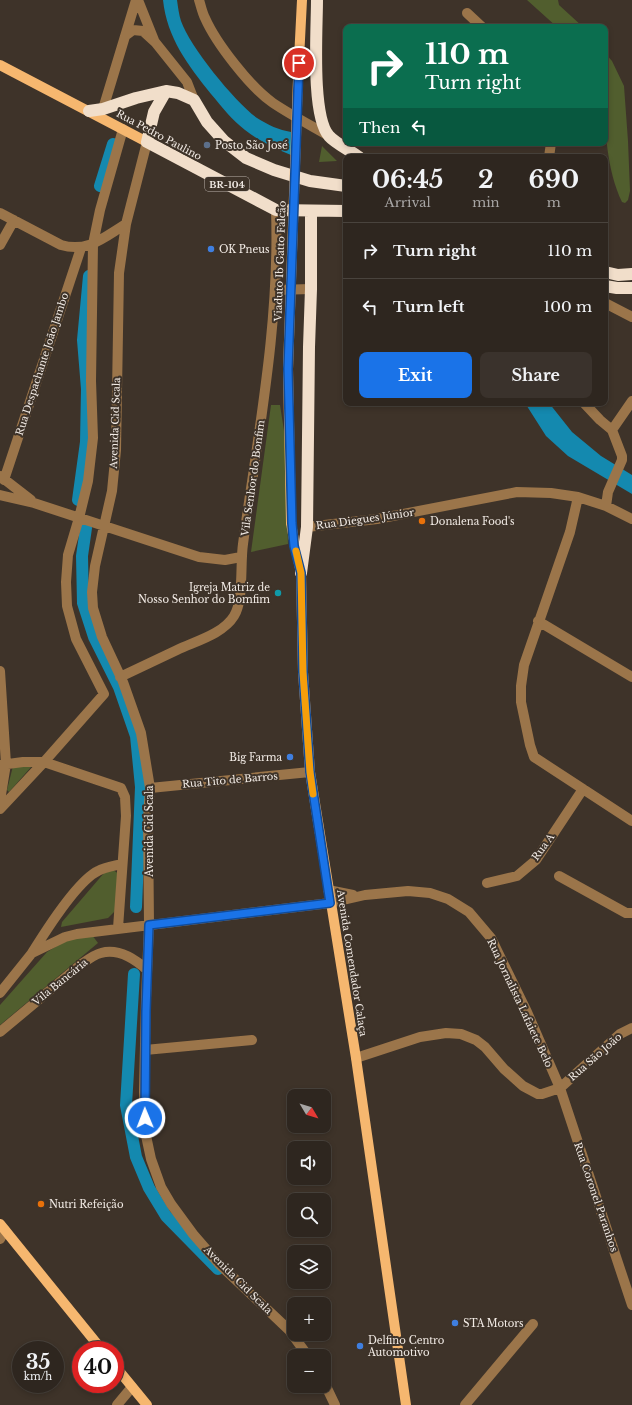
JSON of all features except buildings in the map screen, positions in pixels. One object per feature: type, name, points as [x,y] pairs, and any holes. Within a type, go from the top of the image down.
[{"type":"highway","points":[[317,0],[317,98],[321,121],[329,136],[343,146]]},
{"type":"highway","points":[[147,142],[154,112],[166,91]]},
{"type":"highway","points":[[88,111],[103,109],[136,98],[166,91],[178,92],[194,100],[206,122],[224,141],[246,158],[274,170],[310,181],[343,186]]},
{"type":"highway","name":"Rua Pedro Paulino","points":[[147,142],[276,210],[311,211]]},
{"type":"highway","points":[[343,146],[355,154]]},
{"type":"highway","points":[[301,573],[307,527],[311,211]]},
{"type":"highway","name":"BR-104","points":[[311,211],[343,211]]},
{"type":"highway","points":[[608,273],[618,275],[632,274]]},
{"type":"highway","points":[[608,286],[632,288]]},
{"type":"main road","name":"Viaduto Ib Gatto Falcão","points":[[292,523],[288,369],[302,0]]},
{"type":"main road","name":"Rua Pedro Paulino","points":[[0,65],[147,142]]},
{"type":"main road","name":"Avenida Comendador Calaça","points":[[292,523],[294,546],[301,573],[303,672],[310,772],[356,1058],[406,1405]]},
{"type":"main road","points":[[2,1231],[94,1341]]},
{"type":"main road","points":[[124,1377],[147,1405]]},
{"type":"street","points":[[103,109],[137,0]]},
{"type":"street","points":[[137,0],[155,42]]},
{"type":"street","points":[[199,0],[204,16],[213,33],[236,65],[256,88],[272,102],[329,136]]},
{"type":"street","points":[[467,14],[479,24]]},
{"type":"street","points":[[125,36],[133,30],[143,31],[155,42],[186,82],[194,100]]},
{"type":"street","points":[[0,809],[104,694],[76,639],[67,606],[66,582],[68,554],[88,481],[93,438],[92,244],[123,129]]},
{"type":"street","name":"Avenida Cid Scala","points":[[147,142],[126,224],[119,273],[116,450],[112,491],[103,525],[95,566],[92,592],[93,608],[102,637],[123,682],[141,733],[150,788],[148,819],[149,925],[145,1050],[145,1131],[151,1159],[162,1187],[168,1199],[193,1234],[219,1264],[289,1330],[303,1349]]},
{"type":"street","name":"Vila Senhor do Bonfim","points":[[120,677],[213,634],[229,622],[234,615],[239,601],[241,557],[262,416],[275,290],[276,210]]},
{"type":"street","points":[[0,213],[62,245],[71,248],[81,248],[92,244],[126,224]]},
{"type":"street","points":[[0,246],[14,220]]},
{"type":"street","name":"Rua Despachante João Jambo","points":[[2,478],[81,248]]},
{"type":"street","points":[[275,290],[311,289]]},
{"type":"street","points":[[608,305],[632,317]]},
{"type":"street","points":[[612,430],[632,401]]},
{"type":"street","points":[[587,406],[612,430],[621,451],[622,460],[608,492],[606,506]]},
{"type":"street","points":[[2,478],[34,503]]},
{"type":"street","name":"Rua Diegues Júnior","points":[[307,527],[377,519],[517,492],[551,493],[578,497],[606,506],[632,519]]},
{"type":"street","points":[[0,495],[34,503],[199,557],[225,560],[241,557]]},
{"type":"street","points":[[578,497],[570,532],[524,665],[521,686],[521,702],[532,753],[538,760],[632,821]]},
{"type":"street","points":[[538,621],[632,677]]},
{"type":"street","points":[[0,671],[3,764],[0,801]]},
{"type":"street","points":[[3,764],[44,762],[121,788],[125,797],[126,816],[118,928]]},
{"type":"street","name":"Rua Tito de Barros","points":[[150,788],[310,772]]},
{"type":"street","name":"Rua A","points":[[487,884],[517,876],[536,860],[583,789]]},
{"type":"street","points":[[0,993],[32,953],[48,927],[84,881],[97,871],[122,864]]},
{"type":"street","points":[[559,876],[626,913],[632,913]]},
{"type":"street","name":"Rua Jornalista Lafaiete Belo","points":[[328,890],[340,893],[365,895]]},
{"type":"street","name":"Rua Jornalista Lafaiete Belo","points":[[32,953],[77,934],[330,903],[365,895],[408,891],[430,893],[448,899],[469,912],[491,938],[527,1012],[560,1088]]},
{"type":"street","name":"Vila Bancária","points":[[0,1032],[92,956],[102,952],[114,952],[131,957],[147,970]]},
{"type":"street","name":"Rua São João","points":[[560,1088],[615,1038],[632,1028]]},
{"type":"street","points":[[356,1058],[420,1037],[446,1033],[461,1034],[476,1040],[485,1047],[504,1069],[523,1086],[538,1094],[560,1088]]},
{"type":"street","points":[[145,1050],[252,1040]]},
{"type":"street","name":"Rua Coronel Paranhos","points":[[560,1088],[632,1305]]},
{"type":"street","points":[[465,1405],[533,1324]]},
{"type":"street","points":[[117,1405],[132,1387]]},
{"type":"street","points":[[329,1393],[335,1405]]},
{"type":"green space","points":[[527,0],[558,0],[559,5],[580,24],[554,24]]},
{"type":"green space","points":[[608,56],[612,61],[624,86],[630,191],[628,200],[625,203],[622,202],[615,185],[607,148]]},
{"type":"green space","points":[[322,146],[337,161],[319,162]]},
{"type":"green space","points":[[271,405],[280,405],[285,437],[288,544],[251,552]]},
{"type":"green space","points":[[13,766],[32,766],[9,792],[7,790]]},
{"type":"green space","points":[[113,870],[119,874],[115,911],[108,918],[61,927],[62,922],[104,873]]},
{"type":"green space","points":[[92,935],[98,943],[0,1025],[0,1005],[47,952],[73,936]]},
{"type":"water","points":[[163,0],[177,0],[179,14],[186,32],[203,59],[237,100],[261,121],[278,129],[291,132],[291,155],[261,141],[250,134],[231,118],[211,94],[187,62],[174,39],[165,14]]},
{"type":"water","points":[[527,406],[551,406],[572,432],[601,456],[632,475],[632,494],[568,456],[546,436]]},
{"type":"waterway","points":[[100,186],[113,144]]},
{"type":"waterway","points":[[78,500],[86,442],[87,389],[83,340],[89,276]]},
{"type":"waterway","points":[[86,528],[82,556],[83,603],[94,637],[119,687],[136,736],[141,787],[136,907]]},
{"type":"waterway","points":[[134,974],[126,1105],[136,1157],[149,1188],[166,1216],[218,1269]]},
{"type":"slow traffic","points":[[296,551],[301,573],[303,672],[313,794]]},
{"type":"place","name":"Posto São José","points":[[207,145]]},
{"type":"place","name":"OK Pneus","points":[[211,249]]},
{"type":"place","name":"Donalena Food's","points":[[422,521]]},
{"type":"place","name":"Igreja Matriz de Nosso Senhor do Bomfim","points":[[278,593]]},
{"type":"place","name":"Big Farma","points":[[290,757]]},
{"type":"place","name":"Nutri Refeição","points":[[41,1204]]},
{"type":"place","name":"STA Motors","points":[[455,1323]]},
{"type":"place","name":"Delfino Centro Automotivo","points":[[360,1346]]},
{"type":"route","points":[[145,1118],[144,1092],[149,925],[330,903],[310,772],[303,672],[301,573],[294,546],[292,523],[288,369],[299,63]]}]
